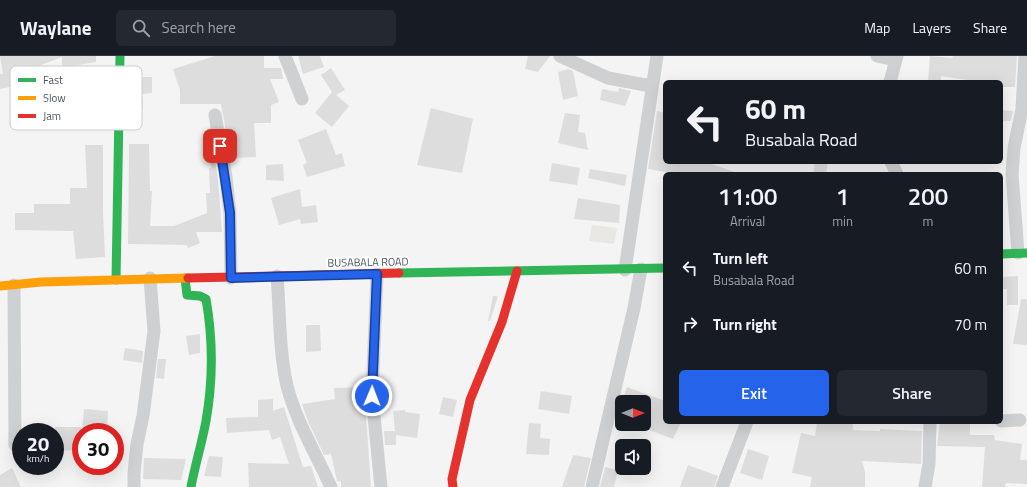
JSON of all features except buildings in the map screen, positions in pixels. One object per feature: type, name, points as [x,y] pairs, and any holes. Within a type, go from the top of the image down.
[{"type":"street","points":[[120,56],[120,66]]},
{"type":"street","points":[[285,56],[302,99]]},
{"type":"street","points":[[560,56],[608,78],[651,86]]},
{"type":"street","points":[[624,270],[651,86],[657,56]]},
{"type":"street","points":[[877,56],[896,58],[890,80]]},
{"type":"street","points":[[1003,254],[1022,253],[1012,174],[1014,148],[1022,109],[1025,56]]},
{"type":"street","points":[[214,116],[226,176],[230,213],[231,278]]},
{"type":"street","points":[[116,280],[119,130]]},
{"type":"street","name":"BUSABALA ROAD","points":[[0,286],[150,278],[231,278],[663,268]]},
{"type":"street","points":[[592,487],[634,308],[641,269]]},
{"type":"street","points":[[453,487],[452,479],[470,400],[502,322],[517,271]]},
{"type":"street","points":[[377,274],[372,396],[381,487]]},
{"type":"street","points":[[278,276],[283,357],[288,386],[298,415],[331,487]]},
{"type":"street","points":[[134,487],[137,444],[143,416],[154,331],[150,278]]},
{"type":"street","points":[[185,278],[187,295],[200,296],[206,299],[210,343],[210,381],[203,435],[191,487]]},
{"type":"street","points":[[14,285],[15,423]]},
{"type":"street","points":[[1003,422],[1020,420]]},
{"type":"street","points":[[722,487],[746,424]]},
{"type":"street","points":[[926,487],[929,464],[930,424]]},
{"type":"shaded area","points":[[592,225],[617,228],[614,244],[589,241]]},
{"type":"traffic: fast","points":[[120,56],[120,66]]},
{"type":"traffic: fast","points":[[116,280],[119,130]]},
{"type":"traffic: fast","points":[[1003,254],[1027,253]]},
{"type":"traffic: fast","points":[[399,273],[663,268]]},
{"type":"traffic: fast","points":[[185,278],[187,295],[200,296],[206,299],[211,345],[211,375],[208,406],[191,487]]},
{"type":"traffic: slow","points":[[0,286],[41,282],[188,278]]},
{"type":"traffic: jam","points":[[453,487],[452,479],[470,400],[502,322],[517,271]]},
{"type":"traffic: jam","points":[[188,278],[399,273]]},
{"type":"route","points":[[220,146],[226,176],[230,213],[231,278],[327,274],[377,274],[373,338],[372,396]]}]
